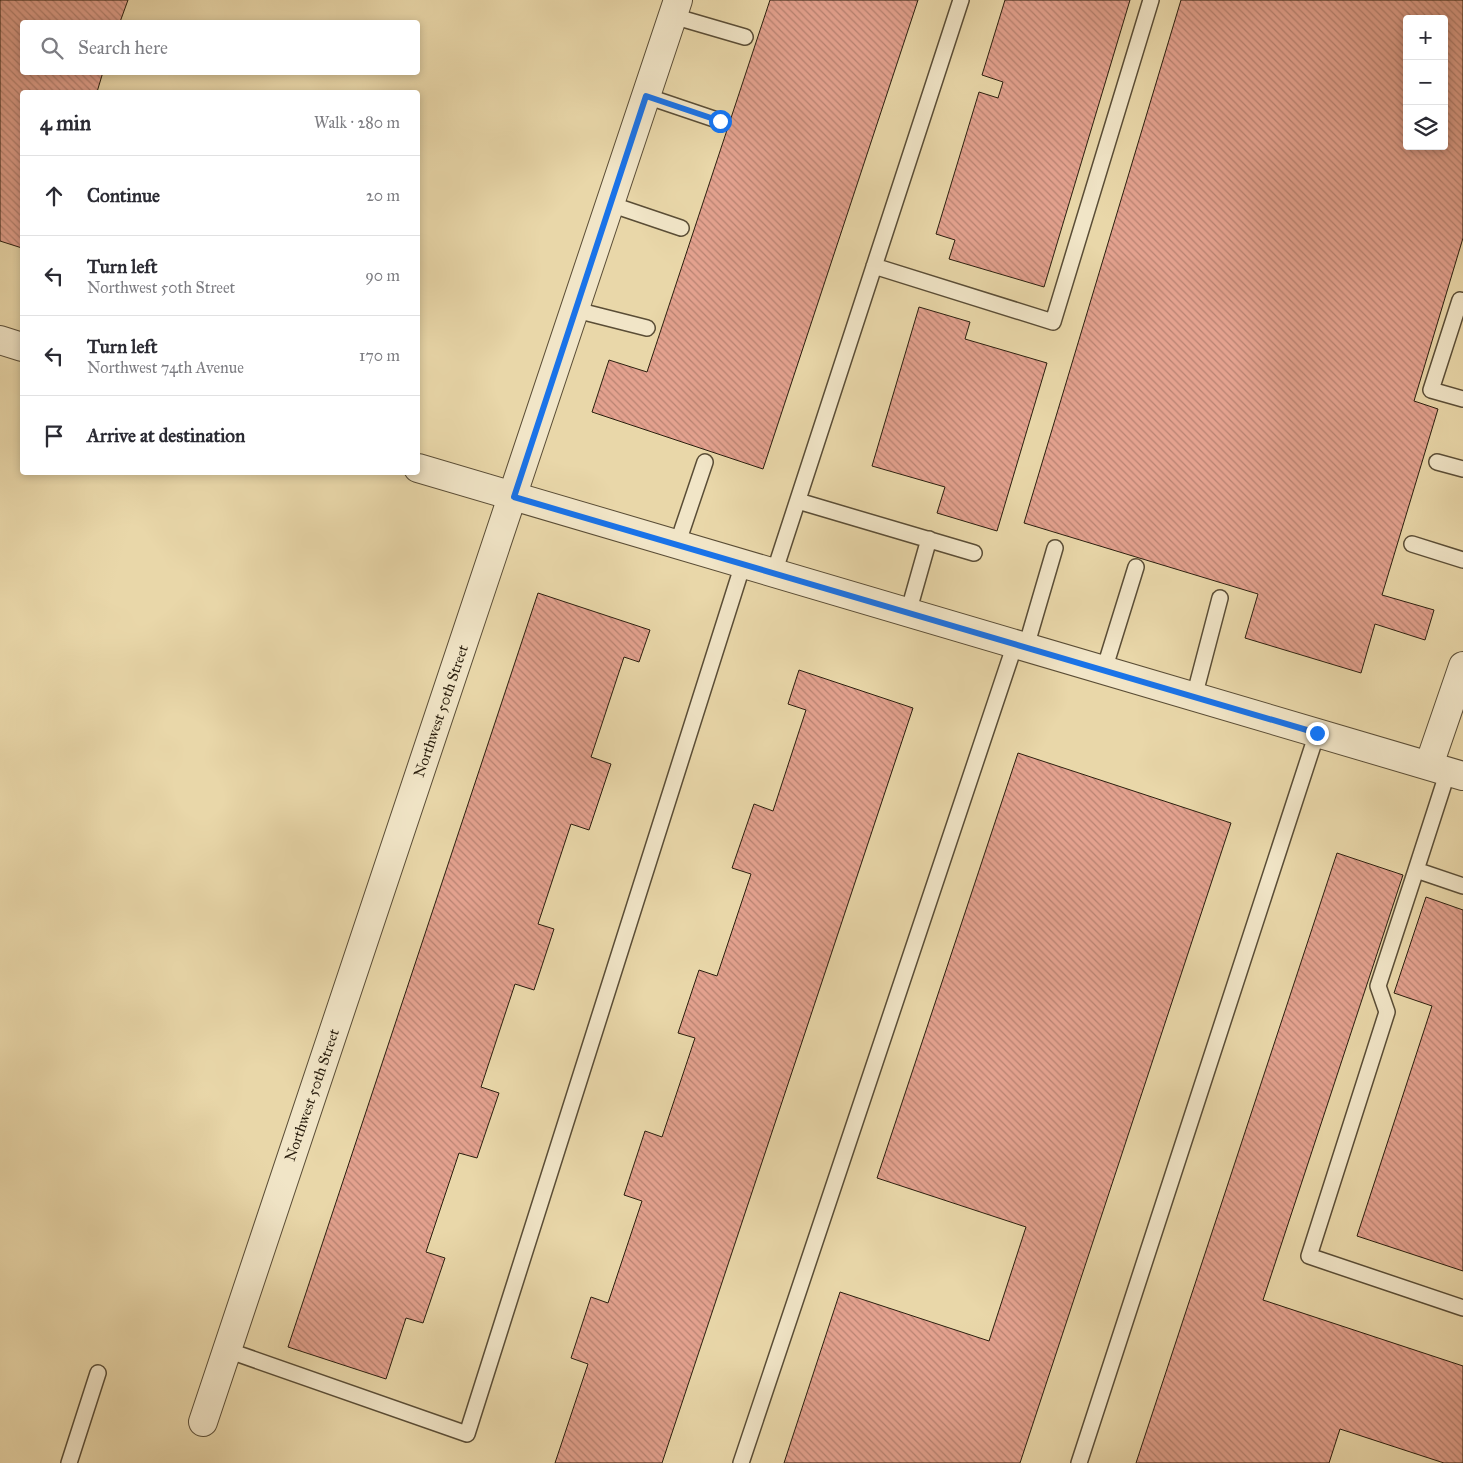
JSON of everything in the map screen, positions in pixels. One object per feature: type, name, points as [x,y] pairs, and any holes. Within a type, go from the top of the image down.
[{"type":"street","name":"Northwest 50th Street","points":[[203,1422],[514,497],[675,8]]},
{"type":"street","points":[[0,340],[20,346]]},
{"type":"street","points":[[420,469],[1447,771],[1463,666]]},
{"type":"lane","points":[[774,573],[961,0]]},
{"type":"lane","points":[[874,266],[1053,322],[1152,0]]},
{"type":"lane","points":[[675,8],[745,37]]},
{"type":"lane","points":[[646,96],[720,121]]},
{"type":"lane","points":[[610,204],[681,228]]},
{"type":"lane","points":[[1463,301],[1460,300],[1431,390],[1463,399]]},
{"type":"lane","points":[[576,310],[647,328]]},
{"type":"lane","points":[[677,545],[705,462]]},
{"type":"lane","points":[[1437,462],[1463,469]]},
{"type":"lane","points":[[798,501],[974,552]]},
{"type":"lane","points":[[908,613],[929,539]]},
{"type":"lane","points":[[1412,544],[1463,560]]},
{"type":"lane","points":[[741,1463],[1055,548]]},
{"type":"lane","points":[[227,1350],[467,1434],[743,564]]},
{"type":"lane","points":[[1104,670],[1136,567]]},
{"type":"lane","points":[[1194,697],[1220,598]]},
{"type":"lane","points":[[1079,1463],[1317,733]]},
{"type":"lane","points":[[1447,771],[1378,986],[1387,1012],[1309,1256],[1463,1308]]},
{"type":"lane","points":[[1416,870],[1463,886]]},
{"type":"lane","points":[[69,1463],[98,1373]]},
{"type":"building","points":[[0,0],[128,0],[121,20],[20,20],[20,75],[102,75],[98,90],[20,90],[20,247],[0,241]]},
{"type":"building","points":[[770,0],[918,0],[763,469],[592,412],[609,360],[647,372]]},
{"type":"building","points":[[1005,0],[1130,0],[1044,287],[949,259],[955,240],[936,234],[979,92],[998,98],[1003,82],[982,75]]},
{"type":"building","points":[[1181,0],[1463,0],[1463,238],[1414,401],[1438,409],[1382,595],[1434,610],[1425,640],[1375,624],[1361,673],[1245,638],[1258,594],[1024,523]]},
{"type":"building","points":[[919,307],[970,322],[965,339],[1047,363],[997,531],[937,513],[945,487],[872,466]]},
{"type":"building","points":[[538,593],[650,630],[639,662],[624,657],[591,757],[611,764],[589,830],[571,824],[538,924],[554,929],[534,990],[515,984],[481,1087],[499,1093],[477,1158],[459,1153],[426,1252],[445,1258],[423,1323],[406,1318],[386,1379],[288,1347]]},
{"type":"building","points":[[799,670],[913,708],[662,1463],[555,1463],[588,1364],[571,1358],[591,1297],[608,1303],[642,1201],[624,1195],[645,1131],[662,1137],[695,1038],[678,1033],[699,970],[717,976],[751,874],[732,868],[754,804],[773,811],[806,710],[788,704]]},
{"type":"building","points":[[1018,753],[1231,823],[1020,1463],[784,1463],[840,1292],[989,1341],[1026,1227],[877,1178]]},
{"type":"building","points":[[1337,853],[1403,875],[1263,1300],[1463,1366],[1463,1463],[1444,1463],[1340,1429],[1329,1463],[1136,1463]]},
{"type":"building","points":[[1426,897],[1463,910],[1463,1271],[1357,1236],[1432,1006],[1394,993]]},
{"type":"route","points":[[720,121],[646,96],[514,497],[1317,733]]}]
